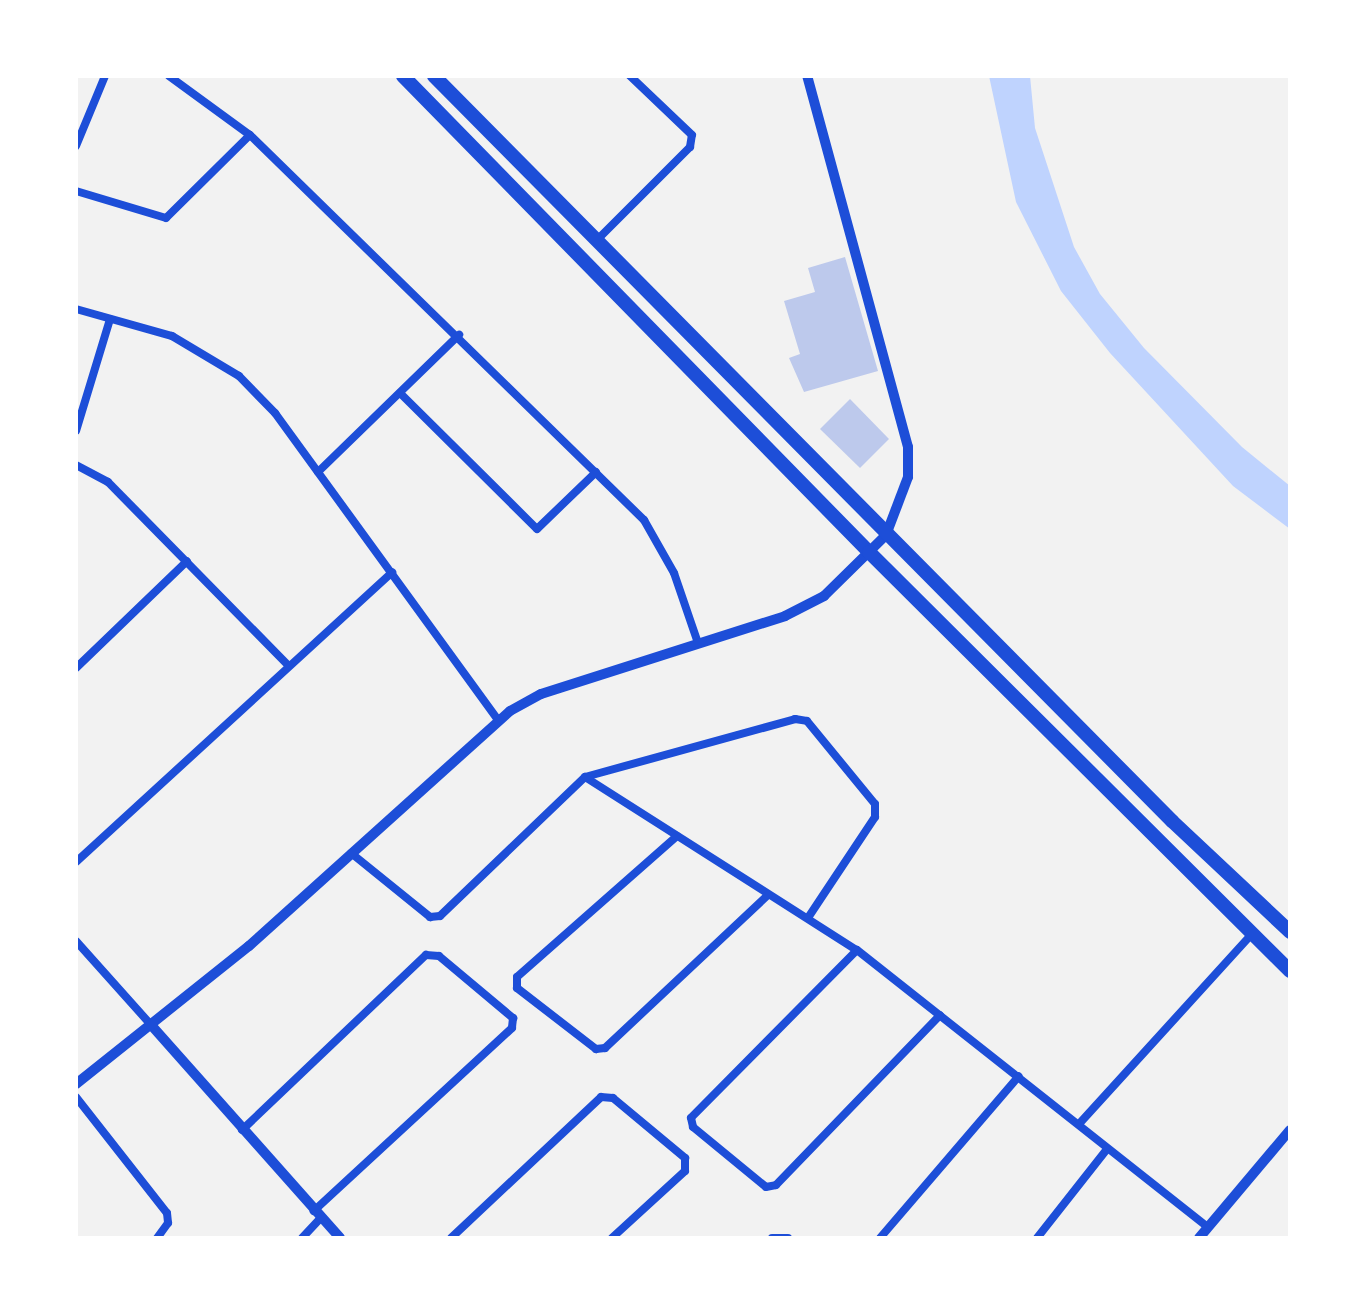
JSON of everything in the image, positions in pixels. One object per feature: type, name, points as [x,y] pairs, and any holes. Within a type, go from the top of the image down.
[{"type":"main road","points":[[403,76],[869,552],[1290,971]]},
{"type":"main road","points":[[434,76],[886,535],[1290,932]]},
{"type":"street","points":[[76,146],[105,76]]},
{"type":"street","points":[[169,76],[250,135],[459,335],[644,520],[674,573],[698,643]]},
{"type":"street","points":[[596,241],[690,147],[692,135],[630,76]]},
{"type":"street","points":[[76,1084],[152,1026],[498,720],[541,694],[785,616],[824,596],[886,535],[908,477],[908,447],[807,76]]},
{"type":"street","points":[[76,191],[166,218],[250,135]]},
{"type":"street","points":[[76,309],[172,336],[210,354],[275,413],[498,720]]},
{"type":"street","points":[[76,431],[110,319]]},
{"type":"street","points":[[318,472],[459,335]]},
{"type":"street","points":[[400,393],[537,529],[596,472]]},
{"type":"street","points":[[76,465],[108,482],[289,666]]},
{"type":"street","points":[[76,668],[187,561]]},
{"type":"street","points":[[76,862],[392,572]]},
{"type":"street","points":[[351,853],[430,917],[440,916],[585,777],[795,719],[807,721],[875,804],[875,817],[808,918]]},
{"type":"street","points":[[585,777],[857,950],[1208,1227]]},
{"type":"street","points":[[677,836],[517,977],[517,988],[596,1049],[605,1048],[768,895]]},
{"type":"street","points":[[1079,1124],[1251,935]]},
{"type":"street","points":[[76,941],[340,1238]]},
{"type":"street","points":[[857,950],[691,1118],[693,1127],[766,1187],[776,1185],[940,1015]]},
{"type":"street","points":[[242,1130],[426,955],[439,956],[513,1018],[512,1028],[317,1215],[302,1238]]},
{"type":"street","points":[[880,1238],[1019,1076]]},
{"type":"street","points":[[76,1097],[167,1213],[168,1223],[157,1238]]},
{"type":"street","points":[[451,1238],[601,1097],[613,1098],[685,1158],[685,1171],[612,1238]]},
{"type":"street","points":[[1199,1238],[1290,1130]]},
{"type":"street","points":[[1037,1238],[1107,1149]]},
{"type":"street","points":[[772,1238],[788,1238]]},
{"type":"water","points":[[989,76],[1030,76],[1035,128],[1074,247],[1100,294],[1144,348],[1242,447],[1290,486],[1290,529],[1233,486],[1110,353],[1061,291],[1016,202]]},
{"type":"building","points":[[845,257],[878,371],[804,392],[789,358],[800,354],[784,301],[815,292],[808,268]]},
{"type":"building","points":[[850,399],[889,439],[860,468],[820,429]]}]
